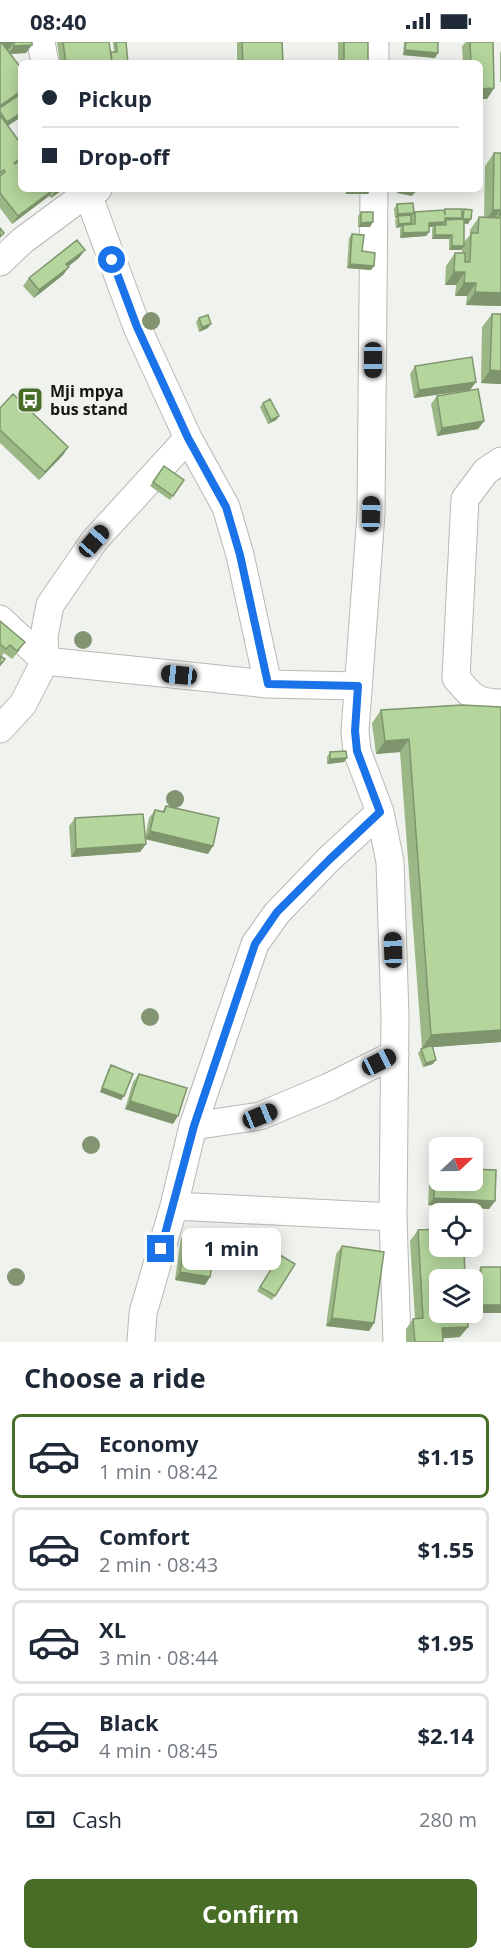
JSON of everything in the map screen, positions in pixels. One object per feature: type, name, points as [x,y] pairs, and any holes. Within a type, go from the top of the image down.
[{"type":"street","points":[[41,42],[44,60]]},
{"type":"street","points":[[375,42],[375,60]]},
{"type":"street","points":[[0,262],[22,241],[87,192]]},
{"type":"street","points":[[91,192],[137,327],[188,438],[226,507],[240,555],[268,684]]},
{"type":"street","points":[[374,192],[371,514],[355,731],[357,751],[380,812],[390,862],[395,1054],[393,1217],[396,1342]]},
{"type":"street","points":[[0,729],[23,704],[45,661],[44,636],[50,605],[94,541],[188,438]]},
{"type":"street","points":[[501,461],[486,471],[465,500],[456,678],[471,696],[484,703],[501,703]]},
{"type":"street","points":[[0,619],[45,661],[268,684],[358,686]]},
{"type":"street","points":[[141,1342],[143,1313],[194,1126],[255,944],[277,912],[380,812]]},
{"type":"street","points":[[194,1126],[260,1116],[329,1088],[395,1054]]},
{"type":"street","points":[[174,1206],[393,1217]]},
{"type":"building","points":[[14,42],[32,42],[32,45],[14,46]]},
{"type":"building","points":[[63,42],[109,42],[112,60],[66,60]]},
{"type":"building","points":[[116,42],[126,42],[128,60],[112,60],[111,52],[117,52]]},
{"type":"building","points":[[242,42],[282,42],[283,60],[243,60]]},
{"type":"building","points":[[344,42],[368,42],[368,60],[344,60]]},
{"type":"building","points":[[406,42],[438,42],[438,53],[405,50]]},
{"type":"building","points":[[470,42],[493,42],[494,88],[483,89],[483,60],[471,60]]},
{"type":"building","points":[[2,43],[18,64],[18,93],[0,106],[0,44]]},
{"type":"building","points":[[18,96],[18,115],[7,122],[0,108]]},
{"type":"building","points":[[0,115],[18,140],[18,160],[14,163],[18,162],[18,192],[50,192],[18,216],[0,193],[0,176],[5,172],[4,170],[0,173]]},
{"type":"building","points":[[494,153],[501,153],[501,293],[475,292],[476,283],[464,283],[465,272],[454,272],[455,253],[465,253],[465,262],[470,262],[471,233],[478,233],[479,217],[499,218],[500,210],[493,210]]},
{"type":"building","points":[[413,203],[414,213],[398,214],[397,204]]},
{"type":"building","points":[[445,209],[462,209],[462,218],[445,218],[445,222],[429,223],[429,232],[403,233],[403,225],[415,224],[415,212],[444,210],[445,215]]},
{"type":"building","points":[[464,209],[472,210],[471,219],[463,219]]},
{"type":"building","points":[[361,212],[373,212],[373,222],[361,223]]},
{"type":"building","points":[[411,215],[411,223],[399,224],[398,216]]},
{"type":"building","points":[[464,219],[464,246],[452,246],[452,235],[435,235],[435,225],[446,225],[446,220]]},
{"type":"building","points":[[352,234],[364,235],[362,251],[375,253],[374,266],[350,264]]},
{"type":"building","points":[[77,240],[85,250],[66,264],[69,267],[39,290],[29,278]]},
{"type":"building","points":[[492,314],[501,314],[501,371],[490,370]]},
{"type":"building","points":[[208,315],[211,324],[202,327],[199,318]]},
{"type":"building","points":[[472,357],[476,382],[419,390],[415,366]]},
{"type":"building","points":[[478,389],[484,421],[442,428],[437,396]]},
{"type":"building","points":[[13,394],[68,447],[45,472],[0,430],[0,408]]},
{"type":"building","points":[[270,399],[279,416],[271,420],[263,403]]},
{"type":"building","points":[[164,466],[184,480],[173,496],[153,482]]},
{"type":"building","points":[[0,621],[25,642],[17,651],[10,645],[6,649],[0,644]]},
{"type":"building","points":[[462,705],[501,707],[501,1030],[431,1035],[409,739],[385,741],[381,710]]},
{"type":"building","points":[[346,751],[347,758],[330,759],[330,752]]},
{"type":"building","points":[[166,806],[219,818],[213,846],[150,831],[155,810],[164,812]]},
{"type":"building","points":[[143,814],[146,844],[76,849],[75,818]]},
{"type":"building","points":[[432,1045],[436,1060],[426,1063],[421,1049]]},
{"type":"building","points":[[111,1065],[133,1074],[124,1096],[102,1088]]},
{"type":"building","points":[[139,1074],[187,1088],[178,1116],[130,1101]]},
{"type":"building","points":[[483,1169],[496,1170],[495,1201],[434,1198],[434,1191],[483,1191]]},
{"type":"building","points":[[418,1230],[429,1230],[429,1257],[464,1257],[465,1269],[429,1269],[429,1323],[468,1323],[468,1327],[442,1328],[443,1342],[415,1342],[413,1319],[423,1318]]},
{"type":"building","points":[[187,1231],[217,1236],[210,1277],[180,1272]]},
{"type":"building","points":[[342,1246],[384,1252],[374,1323],[332,1318]]},
{"type":"building","points":[[280,1255],[295,1264],[275,1296],[260,1287]]},
{"type":"building","points":[[481,1267],[501,1267],[501,1305],[483,1305],[483,1269]]},
{"type":"place","name":"Mji mpya bus stand","points":[[30,400]]},
{"type":"route","points":[[112,260],[137,327],[188,438],[226,507],[240,555],[268,684],[358,686],[355,731],[357,751],[380,812],[277,912],[255,944],[194,1126],[161,1249]]}]
